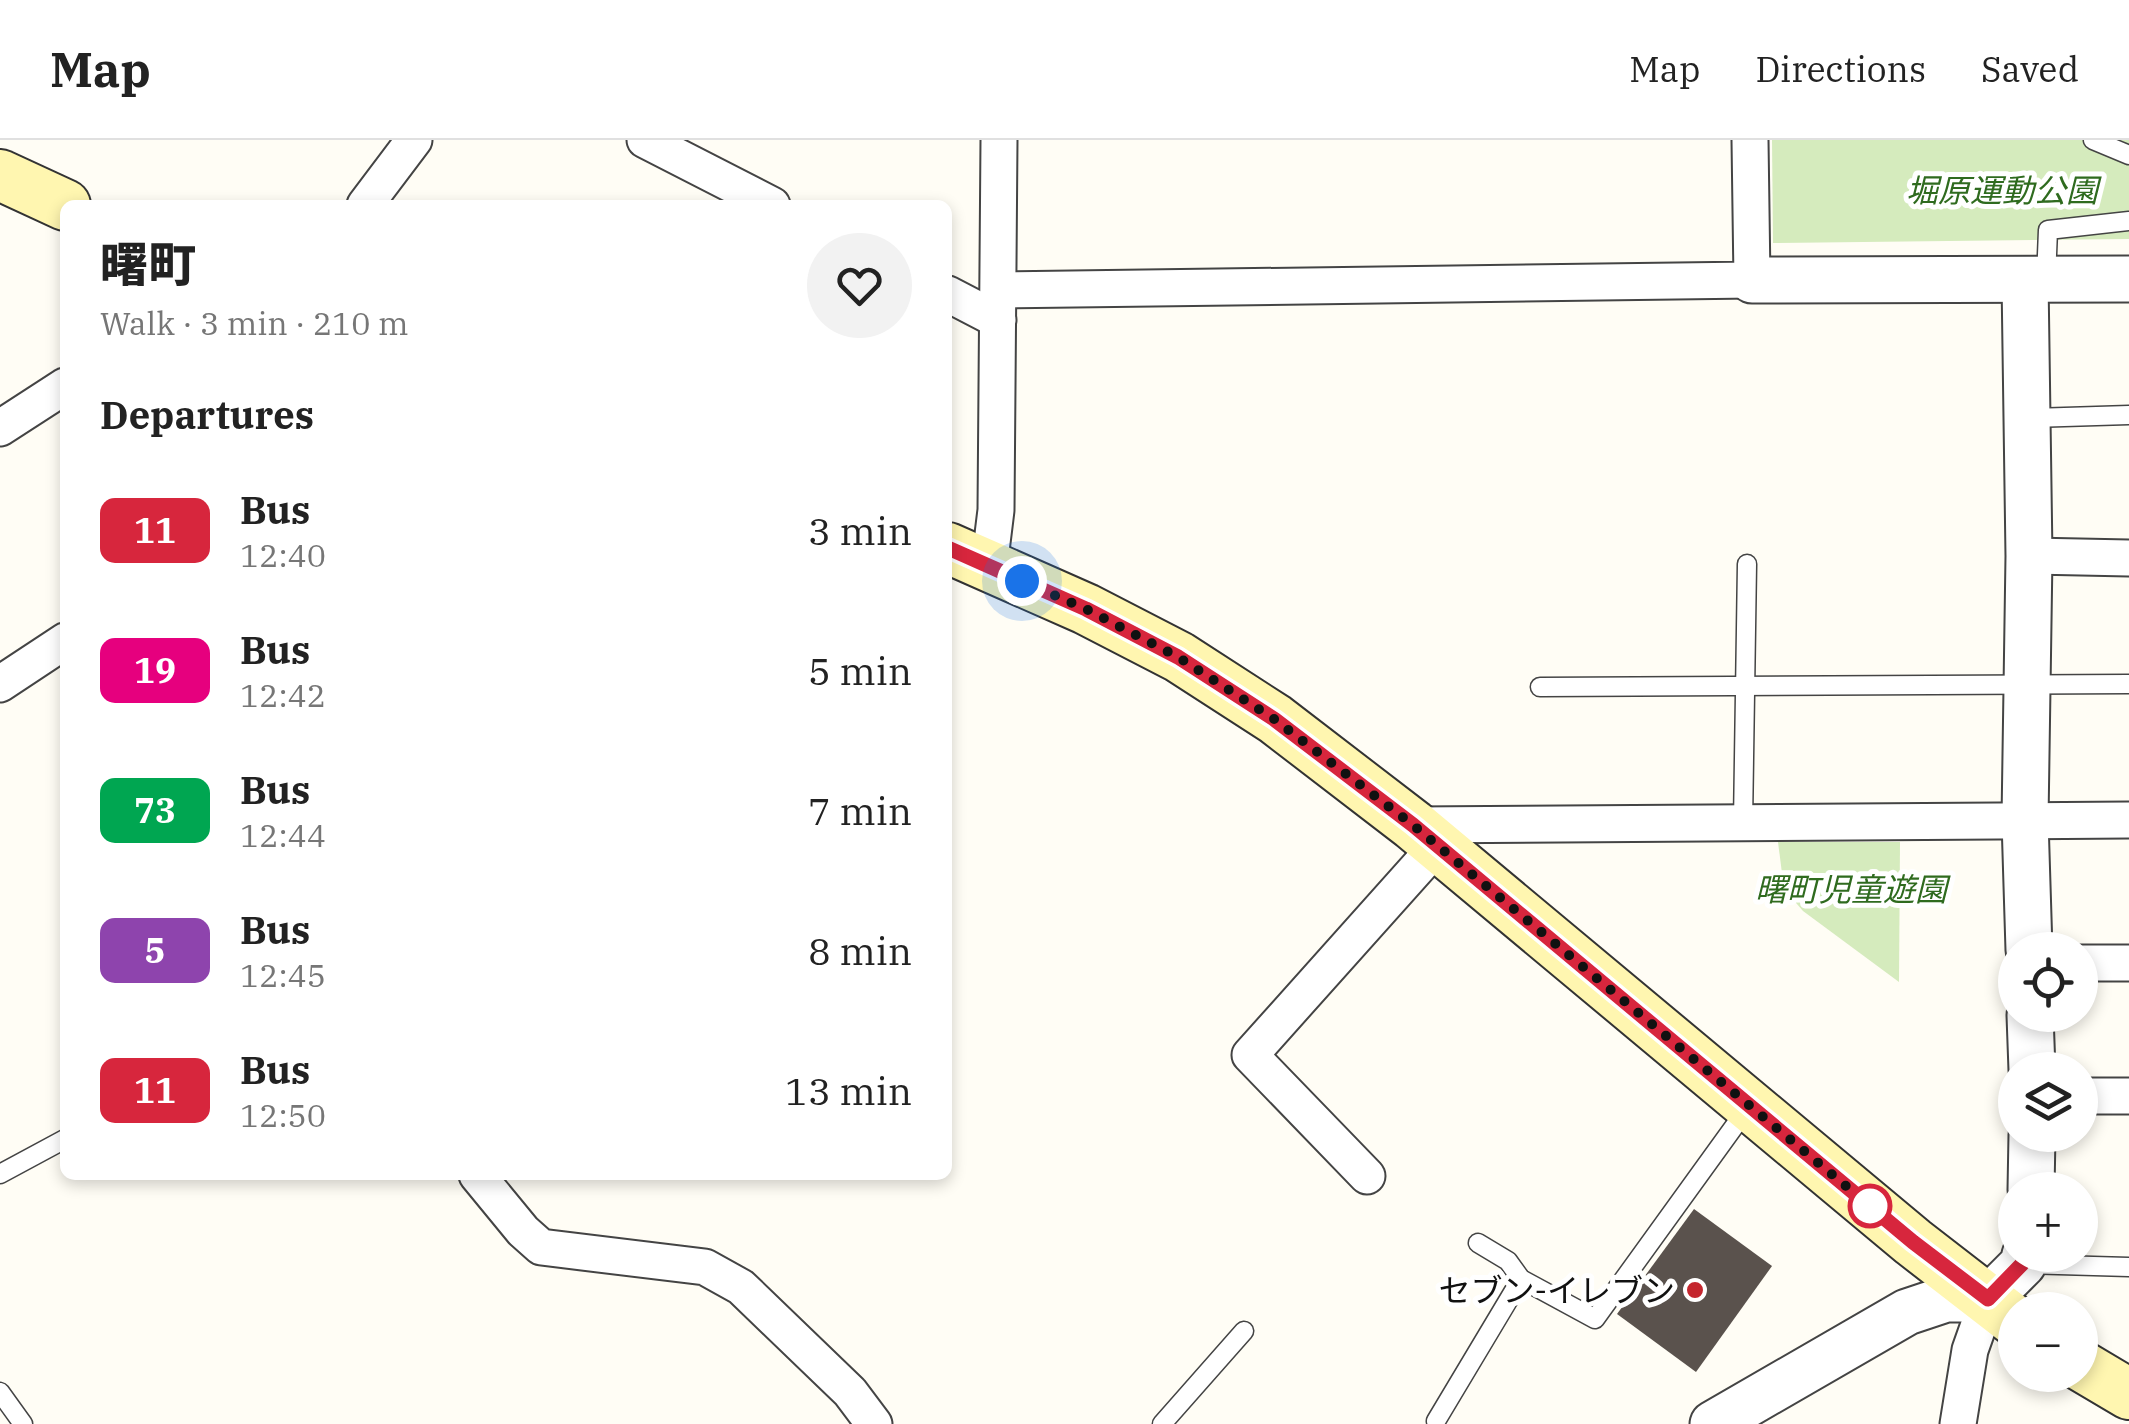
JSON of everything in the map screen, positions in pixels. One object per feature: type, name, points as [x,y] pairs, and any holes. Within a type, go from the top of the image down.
[{"type":"main road","points":[[0,175],[60,203]]},
{"type":"main road","points":[[968,557],[1086,609],[1178,657],[1274,719],[1425,836],[1952,1274],[1998,1308]]},
{"type":"main road","points":[[2098,1376],[2129,1394]]},
{"type":"street","points":[[369,200],[414,140]]},
{"type":"street","points":[[645,140],[762,200]]},
{"type":"street","points":[[968,557],[996,510],[999,140]]},
{"type":"street","points":[[1750,140],[1752,280]]},
{"type":"street","points":[[952,295],[998,305],[1752,280],[2129,279]]},
{"type":"street","points":[[2028,932],[2026,418],[2036,280]]},
{"type":"street","points":[[0,428],[60,389]]},
{"type":"street","points":[[2028,556],[2129,558]]},
{"type":"street","points":[[0,684],[60,644]]},
{"type":"street","points":[[1367,1176],[1250,1055],[1425,836],[1743,823],[2129,820]]},
{"type":"street","points":[[2098,963],[2129,963]]},
{"type":"street","points":[[2098,1096],[2129,1096]]},
{"type":"street","points":[[481,1180],[522,1231],[541,1247],[705,1268],[741,1287],[850,1392],[874,1424]]},
{"type":"street","points":[[1713,1424],[1907,1312],[1946,1300],[1998,1309]]},
{"type":"street","points":[[1958,1424],[1970,1350],[1998,1314]]},
{"type":"lane","points":[[2093,140],[2129,155]]},
{"type":"lane","points":[[2036,280],[2048,230],[2129,221]]},
{"type":"lane","points":[[2026,418],[2129,415]]},
{"type":"lane","points":[[1743,823],[1747,564]]},
{"type":"lane","points":[[1540,687],[2129,684]]},
{"type":"lane","points":[[1478,1244],[1508,1261],[1521,1278],[1594,1319],[1749,1106]]},
{"type":"lane","points":[[0,1174],[60,1143]]},
{"type":"lane","points":[[2098,1265],[2129,1267]]},
{"type":"lane","points":[[1436,1421],[1521,1278]]},
{"type":"lane","points":[[1162,1424],[1244,1331]]},
{"type":"lane","points":[[0,1392],[23,1424]]},
{"type":"green space","name":"堀原運動公園","points":[[1772,140],[2129,140],[2129,239],[1773,243]]},
{"type":"green space","name":"曙町児童遊園","points":[[1778,842],[1900,842],[1899,982],[1803,911],[1784,889]]},
{"type":"building","name":"セブン-イレブン","points":[[1694,1209],[1772,1266],[1696,1372],[1617,1314]]},
{"type":"bus line","name":"11","points":[[952,550],[1086,609],[1178,657],[1274,719],[1413,825],[1952,1274],[1988,1299],[2014,1272]]},
{"type":"place","name":"セブン-イレブン","points":[[1695,1290]]},
{"type":"route","points":[[1022,581],[1178,657],[1274,719],[1413,825],[1870,1206]]}]
